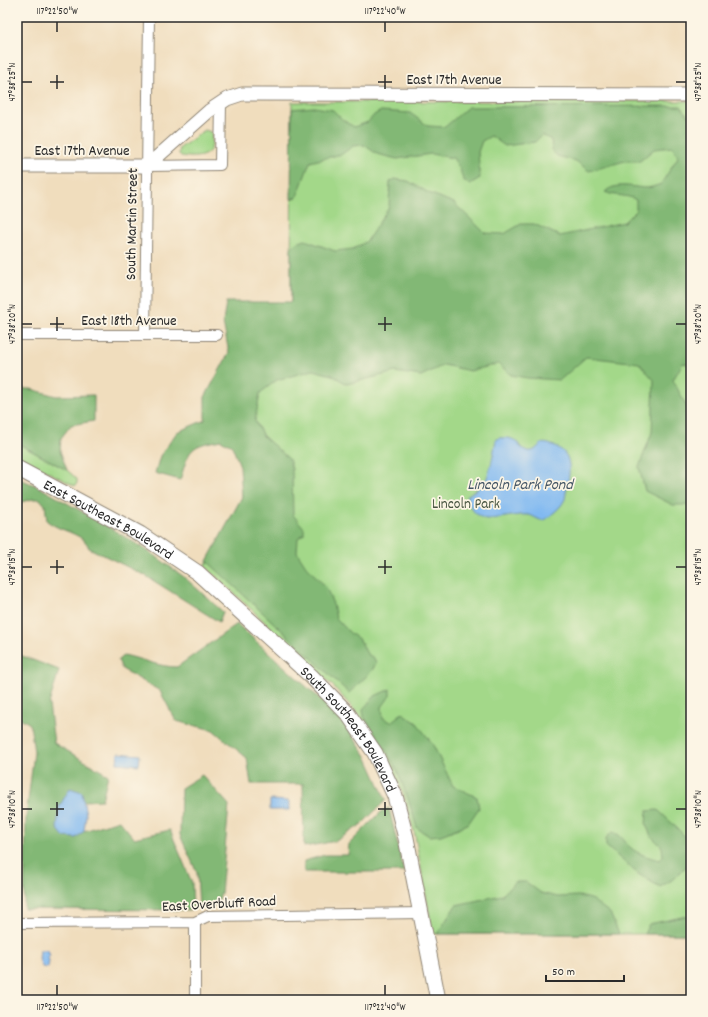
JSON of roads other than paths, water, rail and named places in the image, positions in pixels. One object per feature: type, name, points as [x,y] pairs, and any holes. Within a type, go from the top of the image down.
[{"type":"main road","name":"East Southeast Boulevard","points":[[17,468],[140,534],[198,573]]},
{"type":"main road","name":"South Southeast Boulevard","points":[[198,573],[311,676],[348,714],[364,736],[384,771],[395,796],[406,838],[438,1000]]},
{"type":"street","name":"South Martin Street","points":[[145,334],[149,17]]},
{"type":"street","name":"East 17th Avenue","points":[[147,166],[209,111],[234,96],[252,94],[691,95]]},
{"type":"street","name":"East 17th Avenue","points":[[17,166],[220,165],[221,103]]},
{"type":"street","name":"East 18th Avenue","points":[[17,335],[217,335]]},
{"type":"street","name":"East Overbluff Road","points":[[17,923],[195,922],[208,916],[422,913]]},
{"type":"street","points":[[195,922],[195,1000]]},
{"type":"water","name":"Lincoln Park Pond","points":[[499,438],[515,440],[521,447],[528,451],[534,450],[542,443],[555,446],[565,454],[568,459],[569,470],[565,499],[559,508],[546,519],[541,520],[529,515],[524,515],[486,519],[479,516],[471,508],[467,497],[484,483],[490,468],[496,440]]},
{"type":"water","points":[[118,753],[140,755],[139,765],[117,763]]},
{"type":"water","points":[[70,788],[82,792],[86,815],[84,831],[76,838],[64,837],[57,828],[59,807]]},
{"type":"water","points":[[270,800],[289,801],[289,810],[270,810]]},
{"type":"water","points":[[40,950],[47,950],[50,955],[48,957],[48,968],[42,967],[39,959]]},
{"type":"park label","name":"Lincoln Park","points":[[466,503]]}]
